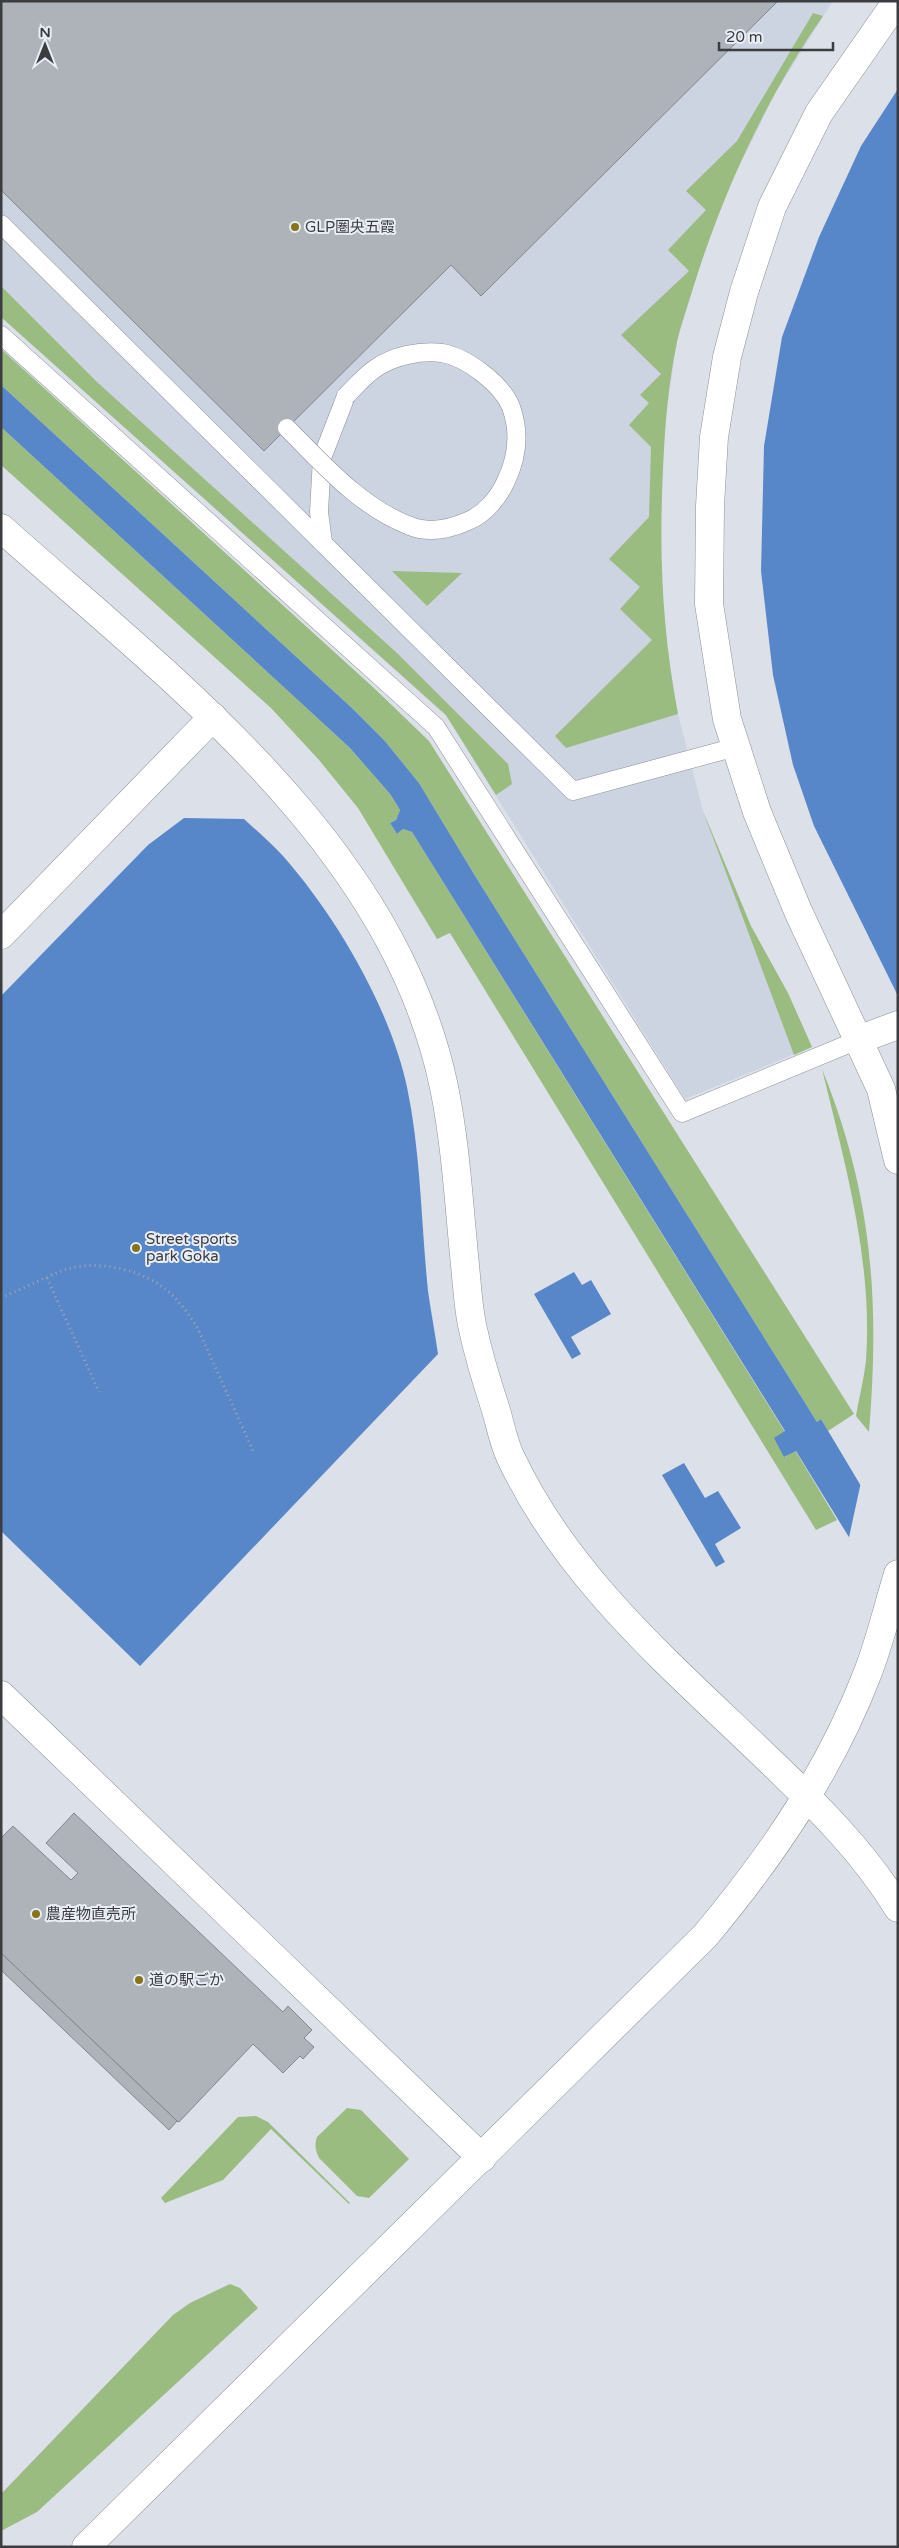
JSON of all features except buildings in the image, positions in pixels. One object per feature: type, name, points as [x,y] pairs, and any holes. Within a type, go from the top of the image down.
[{"type":"street","points":[[898,1],[819,113],[772,207],[744,292],[727,357],[714,437],[710,506],[709,604],[727,719],[757,812],[798,911],[881,1089],[898,1160]]},
{"type":"street","points":[[1,528],[213,717],[303,814],[368,903],[392,943],[420,1003],[443,1086],[452,1139],[472,1322],[486,1380],[510,1454],[549,1523],[574,1561],[607,1600],[662,1657],[808,1797],[849,1841],[898,1908]]},
{"type":"street","points":[[1,935],[213,717]]},
{"type":"street","points":[[858,1040],[898,1025]]},
{"type":"street","points":[[86,2547],[705,1936],[756,1874],[808,1797],[856,1704],[877,1646],[898,1574]]},
{"type":"street","points":[[1,1695],[482,2158]]},
{"type":"lane","points":[[1,224],[573,791],[736,747]]},
{"type":"lane","points":[[1,334],[436,727],[682,1113],[858,1040]]},
{"type":"lane","points":[[287,428],[344,485],[386,515],[412,527],[436,531],[456,526],[478,517],[501,492],[514,463],[516,435],[511,406],[494,383],[471,364],[442,353],[412,354],[377,367],[346,396],[322,458],[319,512],[323,544]]},
{"type":"path","points":[[1,1298],[66,1270],[92,1265],[118,1268],[141,1276],[168,1291],[188,1313],[199,1331],[254,1453]]},
{"type":"path","points":[[47,1278],[99,1392]]},
{"type":"shaded area","points":[[1,1],[833,1],[776,92],[727,191],[700,266],[677,341],[665,422],[659,538],[665,637],[678,714],[703,811],[751,926],[788,994],[812,1047],[685,1099],[446,716],[1,317]]},
{"type":"green space","points":[[813,13],[823,16],[783,80],[732,181],[705,252],[679,335],[674,358],[665,437],[661,532],[665,622],[678,714],[566,748],[555,736],[652,640],[620,609],[640,587],[609,559],[649,517],[651,447],[629,425],[649,403],[640,395],[661,374],[621,335],[689,271],[668,250],[706,210],[686,191],[737,141]]},
{"type":"green space","points":[[1,286],[97,382],[397,653],[508,764],[512,784],[496,795],[446,715],[1,317]]},
{"type":"green space","points":[[1,349],[375,689],[429,741],[854,1414],[828,1431],[821,1419],[817,1422],[477,879],[419,783],[384,740],[353,709],[1,385]]},
{"type":"green space","points":[[1,427],[350,748],[390,794],[400,810],[396,820],[390,823],[397,834],[403,829],[412,832],[785,1432],[775,1438],[785,1457],[795,1450],[837,1520],[816,1530],[450,933],[437,939],[358,808],[319,760],[271,708],[1,465]]},
{"type":"green space","points":[[392,571],[462,573],[427,606]]},
{"type":"green space","points":[[703,811],[751,926],[788,993],[812,1047],[794,1055]]},
{"type":"green space","points":[[822,1069],[839,1115],[852,1159],[862,1203],[868,1247],[872,1291],[873,1337],[869,1432],[856,1416],[866,1360],[867,1323],[861,1250],[848,1177]]},
{"type":"green space","points":[[347,2108],[361,2110],[409,2159],[369,2198],[357,2196],[319,2158],[316,2150],[317,2137]]},
{"type":"green space","points":[[256,2116],[268,2122],[350,2203],[271,2129],[223,2180],[165,2203],[161,2198],[238,2117]]},
{"type":"green space","points":[[230,2284],[240,2288],[258,2308],[37,2512],[1,2531],[1,2494],[173,2315],[190,2303]]},
{"type":"water","points":[[898,89],[898,996],[814,826],[793,765],[773,675],[761,571],[764,446],[782,337],[819,237],[861,146]]},
{"type":"water","points":[[1,385],[353,709],[384,740],[419,783],[477,879],[817,1422],[821,1419],[898,1548],[898,1617],[796,1451],[784,1457],[774,1438],[785,1431],[412,832],[403,829],[397,834],[390,823],[396,820],[400,810],[390,794],[350,748],[1,427]]},
{"type":"water","points":[[184,818],[244,819],[264,837],[283,856],[322,906],[358,964],[374,995],[399,1057],[412,1112],[428,1291],[438,1354],[140,1666],[1,1531],[1,996],[148,845]]},
{"type":"water","points":[[574,1272],[582,1285],[591,1280],[611,1314],[571,1337],[581,1354],[572,1359],[534,1294]]},
{"type":"water","points":[[684,1463],[705,1498],[718,1491],[741,1528],[715,1544],[725,1562],[716,1567],[662,1475]]},
{"type":"pier","points":[[861,1482],[898,1543],[898,1620],[848,1542]]},
{"type":"place","name":"GLP圏央五霞","points":[[295,227]]},
{"type":"place","name":"Street sports park Goka","points":[[136,1248]]},
{"type":"place","name":"農産物直売所","points":[[36,1914]]},
{"type":"place","name":"道の駅ごか","points":[[139,1980]]}]
